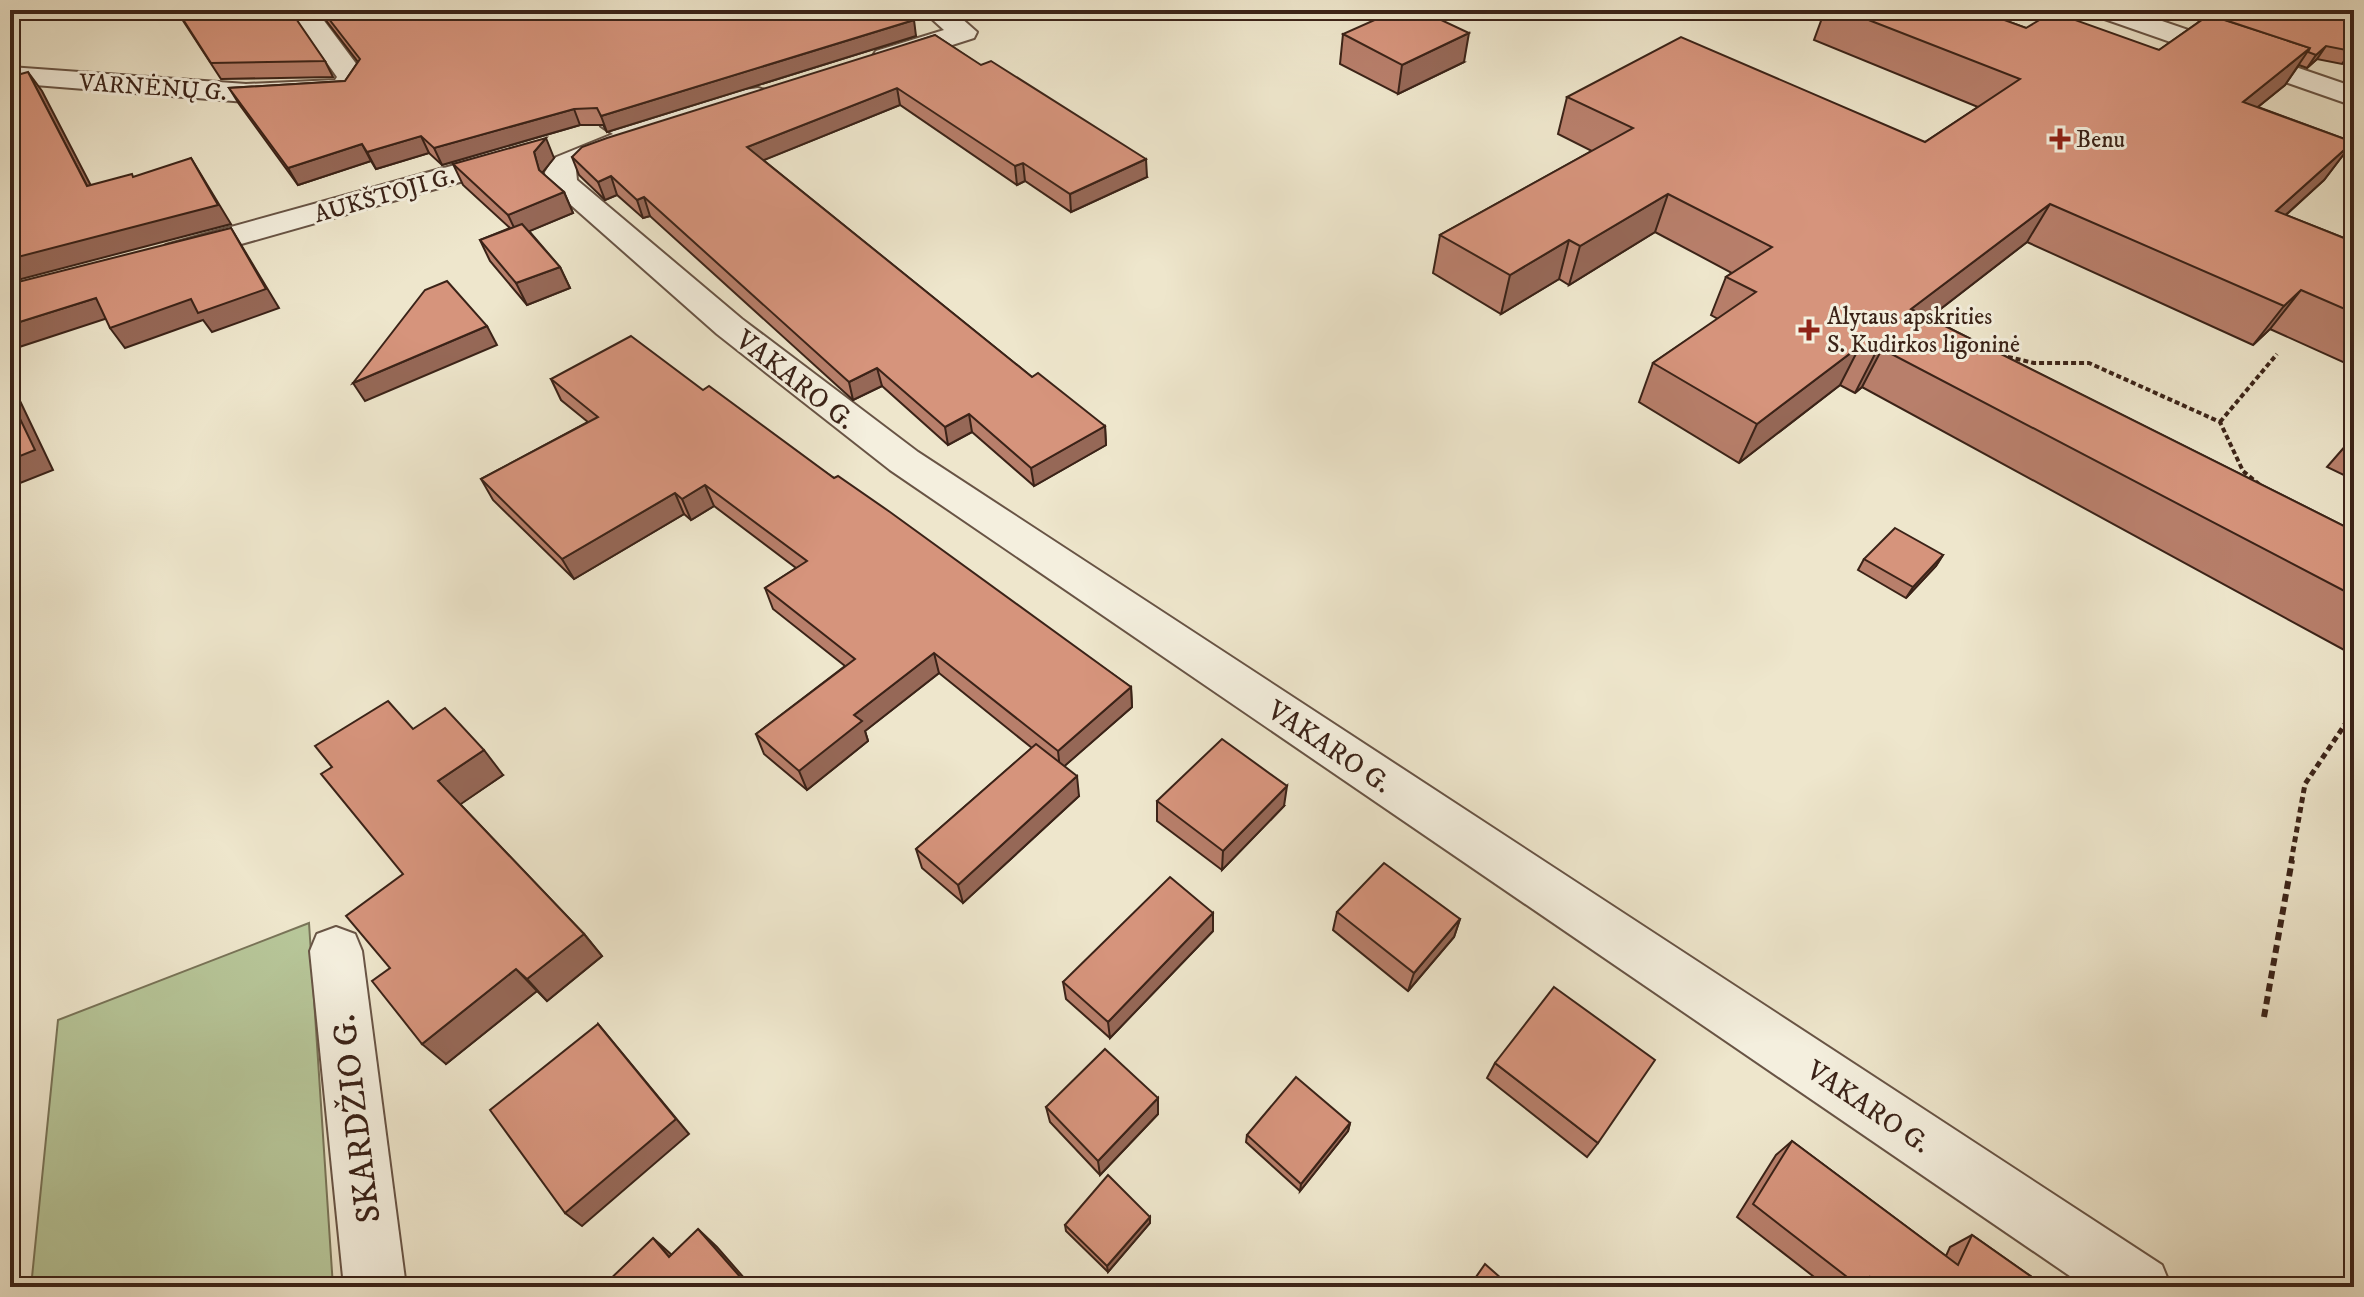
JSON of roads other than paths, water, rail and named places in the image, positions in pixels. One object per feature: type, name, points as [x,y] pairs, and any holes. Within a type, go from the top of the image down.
[{"type":"street","name":"VARNĖNŲ G.","points":[[10,75],[246,93],[343,88],[352,77],[303,10]]},
{"type":"street","points":[[861,64],[964,32],[935,10]]},
{"type":"street","points":[[2105,10],[2354,97]]},
{"type":"street","name":"VAKARO G.","points":[[773,92],[602,147],[565,164],[560,172],[562,183],[739,336],[904,461],[2140,1287]]},
{"type":"street","name":"AUKŠTOJI G.","points":[[154,259],[530,153],[646,116],[773,92]]},
{"type":"street","name":"SKARDŽIO G.","points":[[336,951],[375,1287]]},
{"type":"place","name":"Benu","points":[[2060,139]]},
{"type":"place","name":"Alytaus apskrities S. Kudirkos ligoninė","points":[[1809,330]]}]
